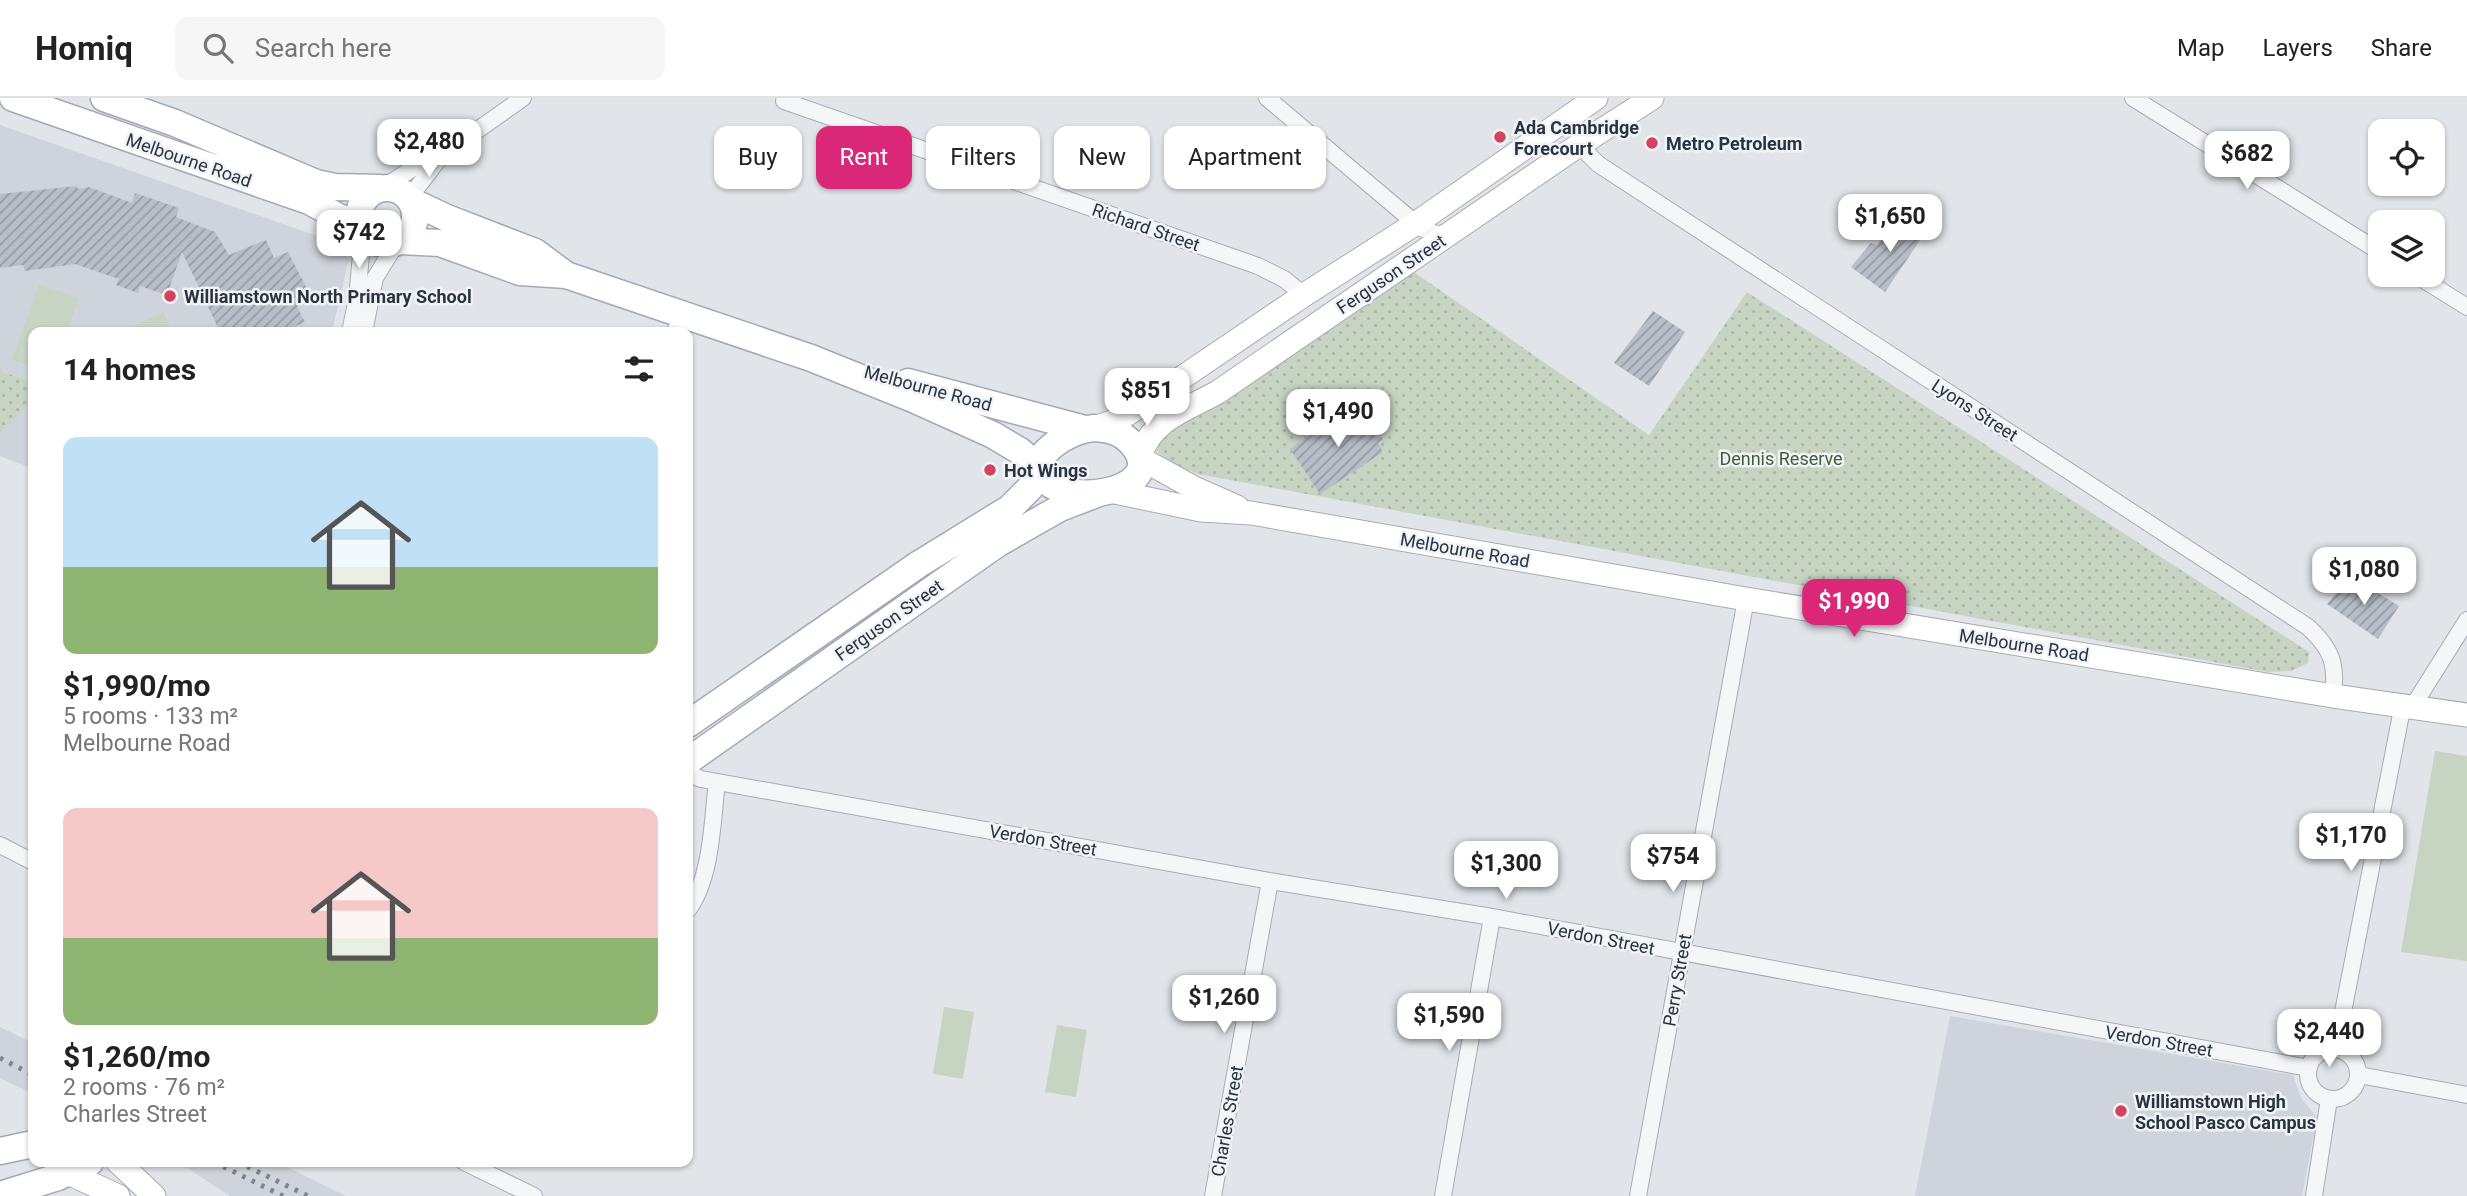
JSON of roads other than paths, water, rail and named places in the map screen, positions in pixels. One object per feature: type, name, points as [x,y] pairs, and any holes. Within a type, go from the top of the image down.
[{"type":"main road","name":"Melbourne Road","points":[[13,98],[59,106],[309,201],[362,230]]},
{"type":"main road","name":"Melbourne Road","points":[[104,98],[198,132],[325,186],[381,188]]},
{"type":"main road","points":[[381,188],[398,190],[410,200],[415,215],[408,234],[398,242],[381,244],[362,230],[358,217],[360,204],[368,194],[381,188]]},
{"type":"main road","name":"Melbourne Road","points":[[410,200],[447,218],[535,252],[566,275],[678,323],[1089,429]]},
{"type":"main road","name":"Melbourne Road","points":[[398,242],[440,243],[520,272],[566,275]]},
{"type":"main road","name":"Melbourne Road","points":[[811,358],[993,435],[1020,451],[1037,467]]},
{"type":"main road","points":[[1089,429],[1107,429],[1121,434],[1133,445],[1140,457],[1140,468],[1135,479],[1123,487],[1104,492],[1074,492],[1059,488],[1045,478],[1037,467],[1046,452],[1059,442],[1089,429]]},
{"type":"main road","name":"Ferguson Street","points":[[693,721],[919,564],[1010,508],[1030,488],[1037,475],[1037,467]]},
{"type":"main road","name":"Ferguson Street","points":[[693,757],[997,544],[1060,508],[1104,492]]},
{"type":"main road","points":[[0,1151],[28,1145]]},
{"type":"main road","points":[[0,1195],[79,1167]]},
{"type":"street","points":[[410,200],[436,162],[459,142],[523,98]]},
{"type":"street","points":[[1267,98],[1415,224],[1432,233],[1450,233]]},
{"type":"street","name":"Ferguson Street","points":[[1089,429],[1108,425],[1128,414],[1415,224],[1596,98]]},
{"type":"street","name":"Ferguson Street","points":[[1140,457],[1144,445],[1162,421],[1218,392],[1652,98]]},
{"type":"street","points":[[2133,98],[2368,245]]},
{"type":"street","name":"Richard Street","points":[[784,101],[1258,266],[1284,279],[1304,295]]},
{"type":"street","points":[[381,188],[432,155],[459,142]]},
{"type":"street","name":"Lyons Street","points":[[1579,145],[1598,164],[2308,627],[2324,642],[2330,654],[2336,675],[2333,696]]},
{"type":"street","points":[[351,327],[357,299],[362,230]]},
{"type":"street","points":[[365,327],[375,278],[398,242]]},
{"type":"street","points":[[2435,287],[2467,307]]},
{"type":"street","name":"Melbourne Road","points":[[1140,457],[1194,488],[1251,513]]},
{"type":"street","name":"Melbourne Road","points":[[1104,492],[1201,510],[1251,513],[1746,599],[2333,696],[2467,715]]},
{"type":"street","name":"Perry Street","points":[[1637,1196],[1746,599]]},
{"type":"street","points":[[2336,1048],[2408,705],[2467,620]]},
{"type":"street","name":"Verdon Street","points":[[693,775],[701,779],[1270,881],[1492,917],[2309,1068]]},
{"type":"street","points":[[693,904],[704,879],[718,782]]},
{"type":"street","points":[[0,845],[28,859]]},
{"type":"street","name":"Charles Street","points":[[1213,1196],[1270,881]]},
{"type":"street","points":[[1443,1196],[1492,917]]},
{"type":"street","points":[[2336,1048],[2353,1057],[2359,1075],[2357,1084],[2345,1097],[2322,1097],[2311,1086],[2309,1068],[2319,1053],[2336,1048]]},
{"type":"street","points":[[2359,1075],[2467,1095]]},
{"type":"street","points":[[2314,1196],[2329,1099]]},
{"type":"street","points":[[79,1167],[118,1196]]},
{"type":"street","points":[[123,1167],[154,1196]]},
{"type":"street","points":[[474,1167],[534,1196]]},
{"type":"railway","points":[[0,1058],[28,1072]]},
{"type":"railway","points":[[224,1167],[283,1196]]},
{"type":"railway","points":[[248,1167],[308,1196]]},
{"type":"place","name":"Ada Cambridge Forecourt","points":[[1500,137]]},
{"type":"place","name":"Metro Petroleum","points":[[1652,143]]},
{"type":"place","name":"Williamstown North Primary School","points":[[170,296]]},
{"type":"place","name":"Hot Wings","points":[[990,470]]},
{"type":"place","name":"Williamstown High School Pasco Campus","points":[[2121,1111]]},
{"type":"park label","name":"Dennis Reserve","points":[[1781,458]]}]
